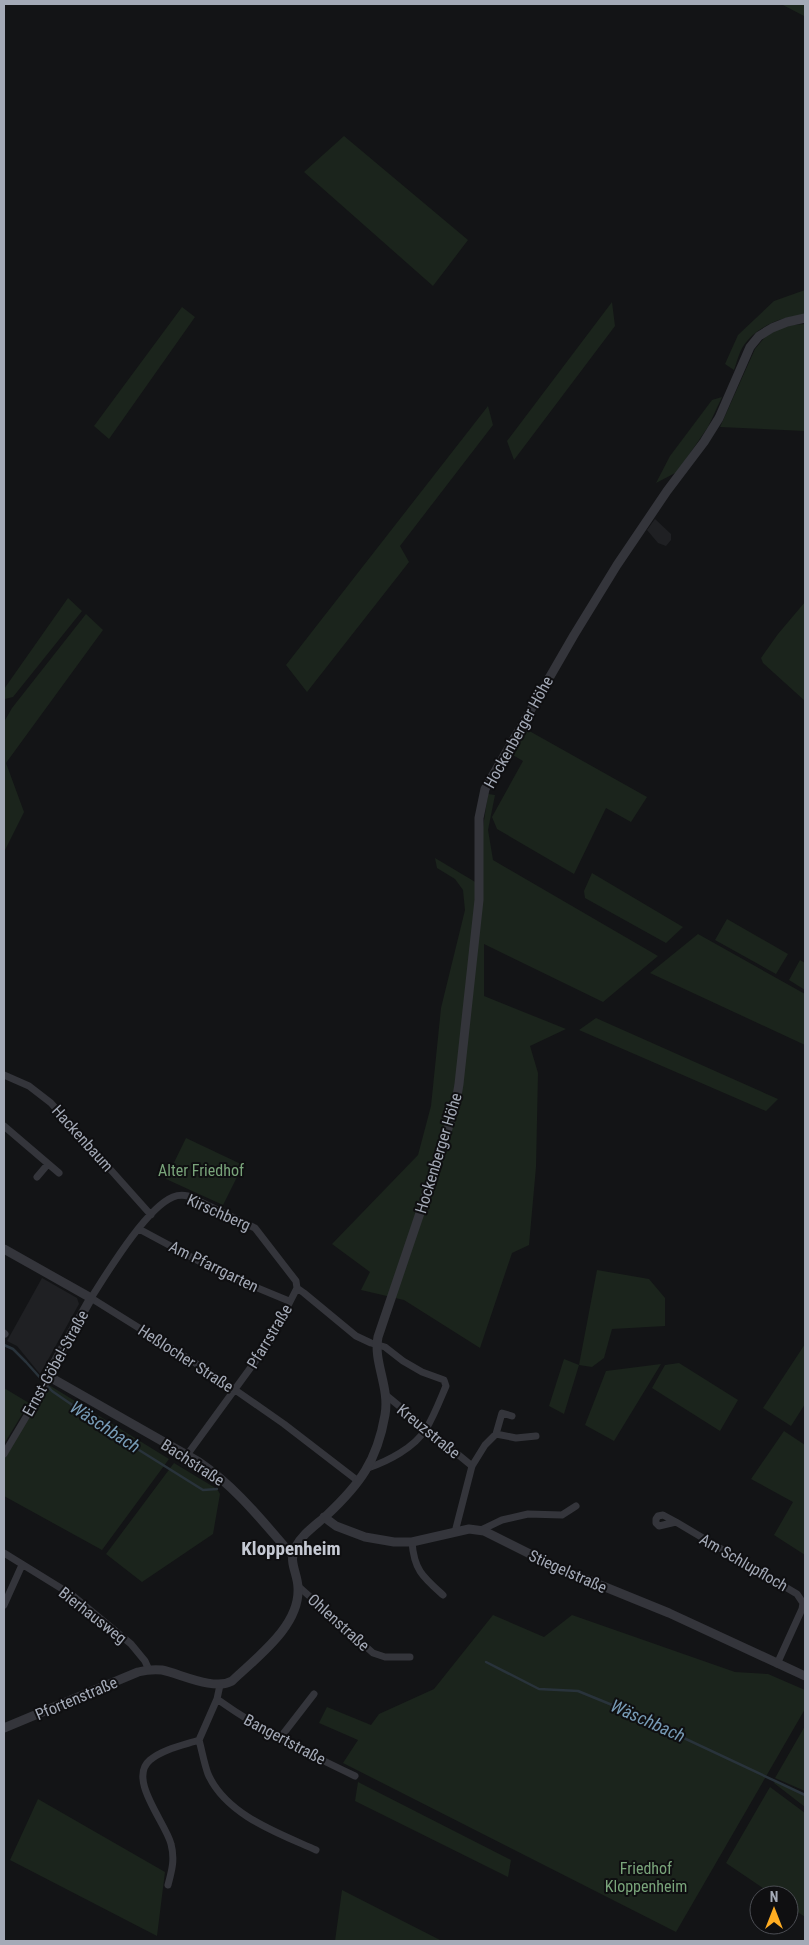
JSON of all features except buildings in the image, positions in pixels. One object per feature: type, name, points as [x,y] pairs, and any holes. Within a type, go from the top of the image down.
[{"type":"street","name":"Hockenberger Höhe","points":[[377,1344],[456,1102],[478,900],[479,818],[485,789],[617,565],[719,418],[750,347],[759,336],[772,328],[805,318]]},
{"type":"street","name":"Hackenbaum","points":[[4,1075],[28,1086],[51,1103],[152,1215]]},
{"type":"street","points":[[4,1126],[59,1174]]},
{"type":"street","points":[[37,1177],[48,1164]]},
{"type":"street","name":"Kirschberg","points":[[91,1298],[139,1228],[171,1197],[182,1195],[249,1224],[260,1232],[296,1281],[297,1288],[304,1292],[346,1330],[363,1340],[385,1347],[403,1361],[422,1372],[444,1380],[446,1386],[426,1429]]},
{"type":"street","name":"Am Pfarrgarten","points":[[139,1228],[221,1273],[289,1301]]},
{"type":"street","name":"Heßlocher Straße","points":[[4,1249],[91,1298],[171,1348],[284,1424],[358,1482]]},
{"type":"street","name":"Pfarrstraße","points":[[187,1455],[270,1341],[297,1288]]},
{"type":"street","name":"Ernst-Göbel-Straße","points":[[4,1454],[50,1376],[52,1367],[91,1298]]},
{"type":"street","points":[[149,1670],[161,1670],[220,1685],[226,1684],[232,1681],[276,1638],[291,1620],[298,1601],[298,1586],[292,1555],[296,1546],[304,1535],[358,1482],[374,1455],[382,1429],[387,1396],[377,1344]]},
{"type":"street","name":"Bachstraße","points":[[50,1376],[214,1472],[292,1555]]},
{"type":"street","name":"Kreuzstraße","points":[[387,1396],[472,1466]]},
{"type":"street","points":[[455,1532],[472,1466],[485,1445],[496,1434],[502,1413],[512,1416]]},
{"type":"street","points":[[368,1468],[384,1463],[411,1445],[426,1429]]},
{"type":"street","points":[[496,1434],[516,1438],[536,1436]]},
{"type":"street","points":[[324,1517],[336,1526],[364,1537],[378,1540],[412,1542],[469,1529],[481,1530],[502,1520],[528,1514],[562,1515],[576,1506]]},
{"type":"street","name":"Am Schlupfloch","points":[[676,1522],[801,1598],[802,1609],[777,1664]]},
{"type":"street","name":"Stiegelstraße","points":[[481,1530],[556,1567],[669,1613],[805,1676]]},
{"type":"street","points":[[412,1542],[413,1556],[422,1576],[443,1595]]},
{"type":"street","name":"Bierhausweg","points":[[4,1553],[72,1595],[131,1644],[145,1661],[149,1670]]},
{"type":"street","points":[[4,1605],[22,1565]]},
{"type":"street","name":"Ohlenstraße","points":[[298,1586],[373,1653],[385,1657],[410,1657]]},
{"type":"street","name":"Pfortenstraße","points":[[4,1728],[138,1672],[149,1670]]},
{"type":"street","points":[[220,1685],[217,1699],[199,1740],[208,1774],[215,1786],[243,1813],[316,1850]]},
{"type":"street","points":[[280,1738],[314,1694]]},
{"type":"street","name":"Bangertstraße","points":[[217,1699],[239,1715],[280,1738],[355,1776]]},
{"type":"street","points":[[168,1885],[174,1861],[170,1842],[144,1790],[143,1774],[148,1761],[161,1753],[199,1740]]},
{"type":"shaded area","points":[[655,519],[671,534],[671,540],[666,546],[658,543],[647,530]]},
{"type":"shaded area","points":[[42,1278],[77,1298],[79,1304],[40,1374],[17,1346],[7,1341]]},
{"type":"green space","points":[[781,4],[805,4],[805,17],[804,16]]},
{"type":"green space","points":[[344,136],[468,240],[433,286],[304,172]]},
{"type":"green space","points":[[805,290],[805,315],[788,317],[763,327],[749,338],[744,345],[734,370],[725,364],[738,335],[774,301]]},
{"type":"green space","points":[[612,302],[615,326],[514,460],[507,441]]},
{"type":"green space","points":[[182,307],[195,317],[109,439],[94,426]]},
{"type":"green space","points":[[805,324],[805,431],[720,427],[755,349],[766,336],[778,329]]},
{"type":"green space","points":[[722,397],[708,427],[677,472],[656,483],[670,456],[712,400]]},
{"type":"green space","points":[[488,406],[493,425],[400,546],[409,562],[307,692],[286,665]]},
{"type":"green space","points":[[68,598],[82,611],[13,697],[5,699],[4,689]]},
{"type":"green space","points":[[805,602],[805,701],[763,663],[761,658]]},
{"type":"green space","points":[[86,614],[103,630],[6,763],[24,812],[4,852],[4,722],[12,708]]},
{"type":"green space","points":[[524,728],[647,797],[631,822],[606,808],[574,874],[497,829],[492,817],[523,761],[508,752]]},
{"type":"green space","points":[[488,794],[495,795],[488,830],[493,860],[658,956],[603,1002],[484,944],[484,996],[566,1029],[530,1046],[538,1073],[536,1167],[529,1245],[512,1253],[480,1348],[404,1300],[361,1290],[370,1272],[332,1244],[418,1155],[431,1106],[441,1008],[465,910],[463,890],[455,879],[437,868],[435,858],[482,886],[483,827]]},
{"type":"green space","points":[[592,873],[683,927],[666,943],[585,898],[584,891]]},
{"type":"green space","points":[[727,919],[788,954],[776,974],[715,940]]},
{"type":"green space","points":[[698,934],[805,994],[805,1045],[650,973]]},
{"type":"green space","points":[[800,960],[805,963],[805,990],[789,980]]},
{"type":"green space","points":[[596,1018],[778,1099],[766,1111],[579,1030]]},
{"type":"green space","name":"Alter Friedhof","points":[[186,1138],[243,1165],[223,1205],[166,1179]]},
{"type":"green space","points":[[597,1270],[649,1279],[665,1298],[665,1326],[612,1329],[604,1358],[592,1367],[579,1365]]},
{"type":"green space","points":[[805,1344],[805,1404],[791,1426],[763,1408]]},
{"type":"green space","points":[[564,1359],[579,1365],[564,1414],[549,1406]]},
{"type":"green space","points":[[679,1363],[738,1400],[720,1431],[652,1388],[665,1365]]},
{"type":"green space","points":[[661,1364],[614,1441],[585,1425],[606,1371]]},
{"type":"green space","points":[[49,1385],[169,1459],[102,1550],[4,1496],[4,1459]]},
{"type":"green space","points":[[4,1388],[29,1403],[4,1444]]},
{"type":"green space","points":[[784,1431],[805,1445],[805,1555],[774,1535],[793,1502],[751,1479]]},
{"type":"green space","points":[[174,1463],[217,1489],[220,1494],[213,1534],[142,1582],[106,1554]]},
{"type":"green space","name":"Friedhof Kloppenheim","points":[[493,1615],[544,1637],[572,1615],[735,1672],[768,1674],[805,1690],[805,1709],[676,1932],[343,1763],[358,1740],[319,1723],[327,1707],[371,1725],[379,1714],[434,1689]]},
{"type":"green space","points":[[805,1726],[805,1791],[775,1778]]},
{"type":"green space","points":[[775,1781],[805,1796],[805,1807],[774,1783]]},
{"type":"green space","points":[[358,1782],[511,1860],[508,1877],[355,1801]]},
{"type":"green space","points":[[770,1787],[805,1813],[805,1917],[799,1913],[799,1885],[758,1885],[726,1863]]},
{"type":"green space","points":[[38,1799],[165,1872],[157,1936],[10,1860]]},
{"type":"green space","points":[[342,1890],[442,1941],[335,1941]]},
{"type":"waterway","name":"Wäschbach","points":[[4,1345],[13,1349],[52,1391],[123,1440],[203,1490],[217,1489]]},
{"type":"waterway","name":"Wäschbach","points":[[486,1662],[539,1689],[578,1691],[622,1709],[805,1795]]},
{"type":"district","name":"Kloppenheim","points":[[291,1548]]}]
